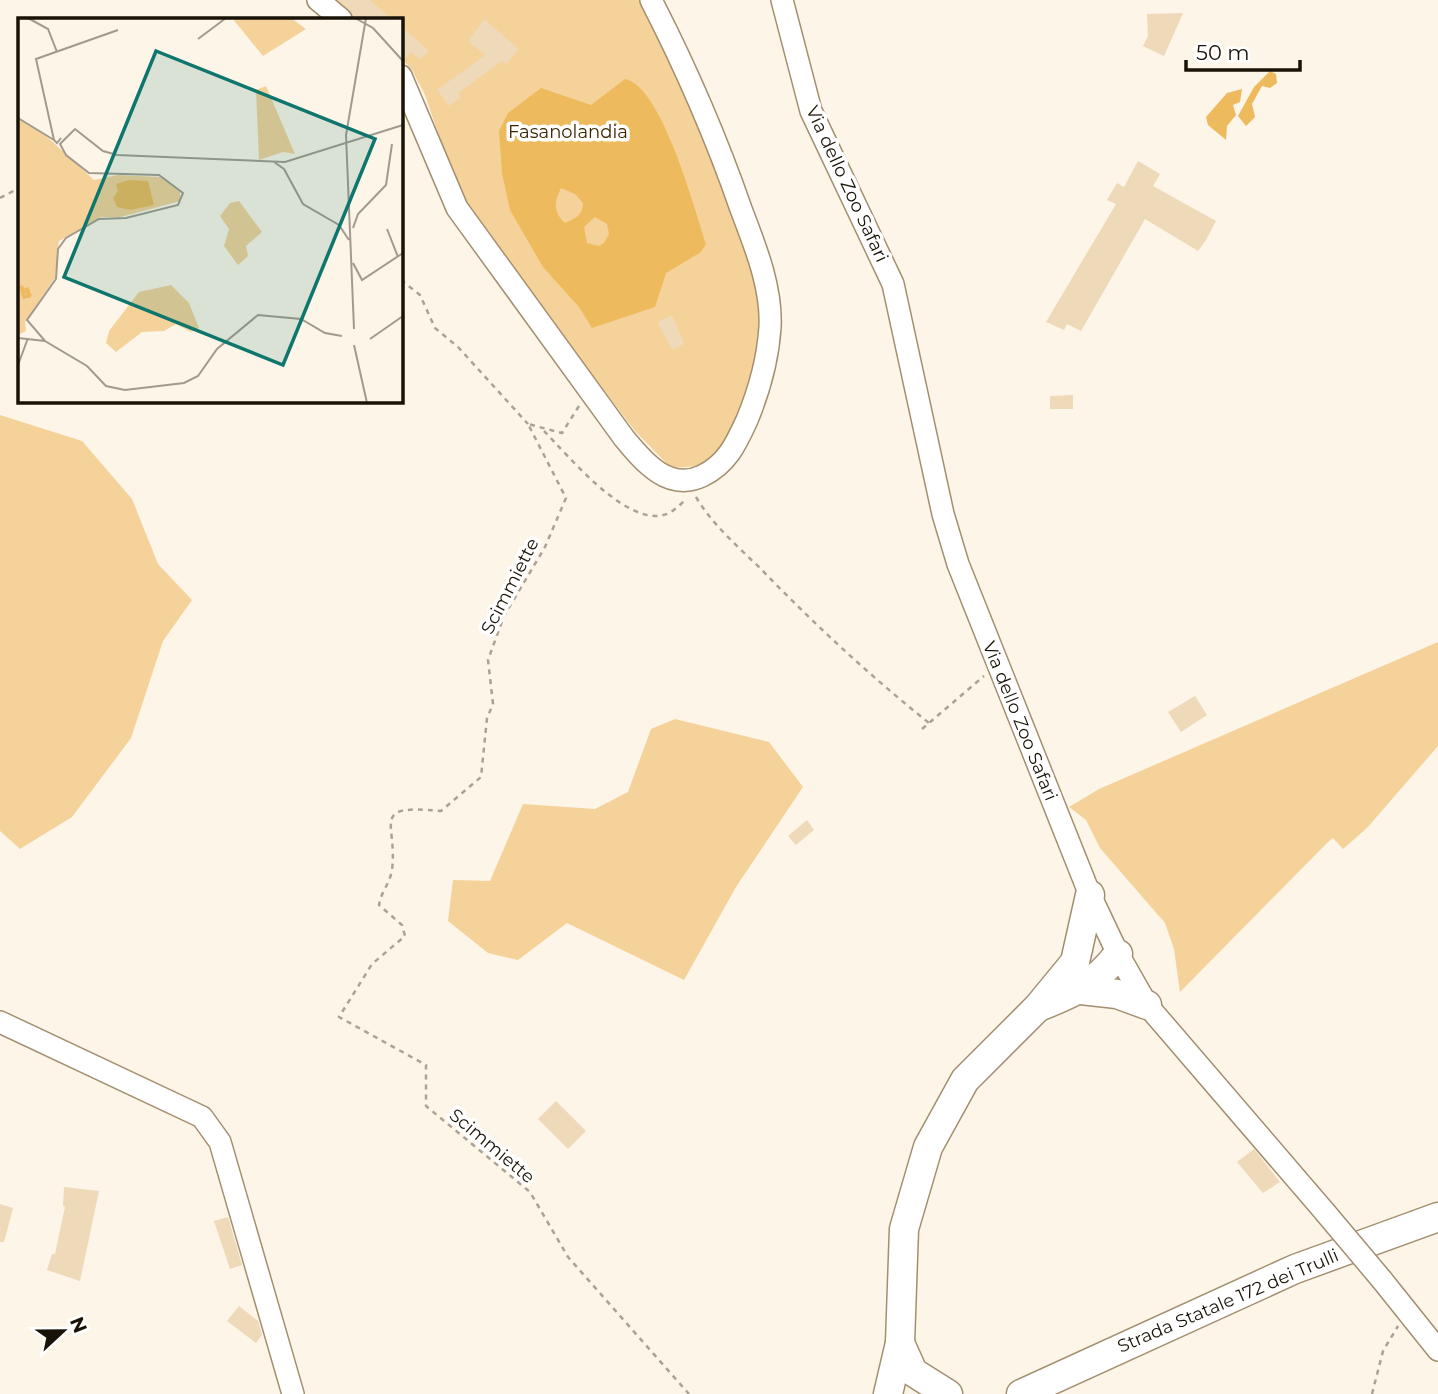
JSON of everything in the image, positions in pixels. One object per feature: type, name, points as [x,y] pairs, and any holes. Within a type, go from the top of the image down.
[{"type":"main road","points":[[888,1394],[900,1343],[904,1229],[928,1147],[965,1080],[1038,1007],[1075,962],[1090,895]]},
{"type":"main road","points":[[1075,962],[1096,954],[1118,954]]},
{"type":"main road","points":[[1038,1007],[1081,990],[1105,972],[1118,954]]},
{"type":"main road","points":[[1081,990],[1118,993],[1146,1005]]},
{"type":"main road","name":"Strada Statale 172 dei Trulli","points":[[1034,1391],[1079,1366],[1295,1269],[1438,1217]]},
{"type":"main road","points":[[900,1343],[913,1372],[948,1394]]},
{"type":"main road","points":[[997,1394],[1034,1391]]},
{"type":"street","points":[[318,0],[340,18]]},
{"type":"street","points":[[402,78],[457,208],[644,462],[659,474],[687,481],[719,466],[735,446],[765,365],[770,326],[767,294],[757,253],[683,61],[651,0]]},
{"type":"street","name":"Via dello Zoo Safari","points":[[782,0],[811,111],[893,284],[943,514],[958,564],[1090,895],[1118,954],[1146,1005],[1324,1211],[1438,1350]]},
{"type":"street","points":[[0,1022],[202,1117],[220,1142],[293,1394]]},
{"type":"path","points":[[0,198],[18,189]]},
{"type":"path","points":[[402,281],[420,295],[435,328],[458,347],[528,424],[562,433],[590,389]]},
{"type":"path","name":"Scimmiette","points":[[528,424],[566,498],[545,547],[505,616],[488,660],[493,704],[487,718],[481,777],[441,811],[409,808],[397,812],[389,825],[392,867],[379,905],[402,925],[405,936],[372,964],[339,1017],[426,1065],[426,1106],[530,1192],[568,1257],[689,1394]]},
{"type":"path","points":[[542,429],[610,498],[632,510],[660,516],[670,513],[693,492],[706,513],[785,595],[879,683],[929,723]]},
{"type":"path","points":[[922,729],[997,664]]},
{"type":"path","points":[[1372,1394],[1383,1351],[1406,1310]]},
{"type":"green space","name":"Fasanolandia","points":[[331,0],[640,0],[679,69],[743,235],[760,301],[755,371],[729,442],[700,466],[671,468],[635,431],[462,203],[425,95],[411,68],[402,60],[402,18],[353,18]]},
{"type":"green space","points":[[0,415],[82,441],[132,499],[158,564],[192,600],[163,641],[131,738],[72,817],[20,849],[0,831]]},
{"type":"green space","points":[[1438,642],[1438,746],[1367,828],[1343,849],[1333,838],[1329,841],[1180,992],[1174,949],[1165,923],[1100,848],[1086,820],[1069,807],[1099,789]]},
{"type":"green space","points":[[675,719],[769,742],[803,787],[736,887],[684,980],[567,923],[518,960],[488,953],[448,921],[453,880],[490,881],[523,804],[595,809],[628,792],[651,729]]},
{"type":"shaded area","points":[[1270,71],[1276,74],[1277,83],[1270,88],[1262,86],[1252,104],[1255,117],[1246,126],[1238,116],[1254,87]]},
{"type":"shaded area","points":[[625,79],[639,87],[652,103],[664,126],[706,244],[701,252],[666,273],[655,307],[592,328],[579,307],[543,267],[510,210],[502,173],[499,131],[508,113],[541,88],[591,105]],"holes":[[[561,188],[575,194],[583,203],[578,216],[565,223],[558,215],[556,207]],[[595,217],[607,224],[609,234],[599,246],[587,243],[584,227]]]},
{"type":"shaded area","points":[[1242,89],[1240,102],[1233,105],[1236,115],[1227,126],[1226,140],[1208,125],[1206,117],[1227,93]]},
{"type":"building","points":[[339,0],[370,0],[391,18],[354,18]]},
{"type":"building","points":[[1183,13],[1164,56],[1143,46],[1148,36],[1147,14]]},
{"type":"building","points":[[484,19],[519,49],[506,64],[502,61],[458,93],[461,97],[449,106],[437,90],[485,55],[468,41]]},
{"type":"building","points":[[402,27],[429,51],[420,60],[411,52],[402,62]]},
{"type":"building","points":[[1138,161],[1160,174],[1153,186],[1216,221],[1206,240],[1198,251],[1145,219],[1081,331],[1067,324],[1064,330],[1046,322],[1116,204],[1107,200],[1117,183],[1124,187]]},
{"type":"building","points":[[672,315],[684,344],[672,350],[657,322]]},
{"type":"building","points":[[1073,395],[1073,409],[1050,409],[1050,396]]},
{"type":"building","points":[[1195,696],[1207,715],[1181,732],[1168,712]]},
{"type":"building","points":[[807,820],[814,830],[796,845],[788,836]]},
{"type":"building","points":[[556,1101],[586,1131],[568,1149],[538,1119]]},
{"type":"building","points":[[1254,1149],[1280,1182],[1263,1193],[1237,1162]]},
{"type":"building","points":[[64,1187],[99,1191],[80,1281],[47,1270],[52,1254],[55,1254],[65,1207]]},
{"type":"building","points":[[0,1204],[13,1208],[4,1242],[0,1242]]},
{"type":"building","points":[[228,1217],[242,1265],[230,1269],[214,1221]]},
{"type":"building","points":[[239,1306],[258,1321],[262,1335],[256,1343],[227,1321]]}]
